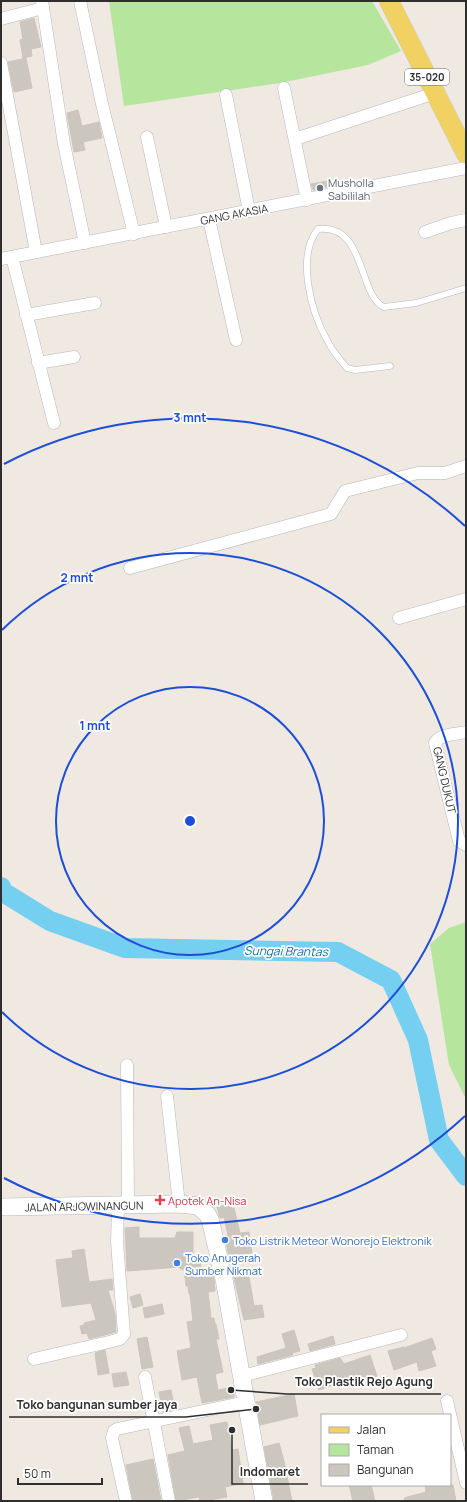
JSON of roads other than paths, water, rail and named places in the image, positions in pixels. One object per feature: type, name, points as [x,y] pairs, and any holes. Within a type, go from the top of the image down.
[{"type":"main road","name":"35-020","points":[[389,1],[466,154]]},
{"type":"main road","name":"JALAN ARJOWINANGUN","points":[[1,1207],[179,1204],[198,1206],[207,1214],[210,1219],[224,1279],[264,1501]]},
{"type":"street","points":[[80,1],[102,104],[134,234]]},
{"type":"street","points":[[1,19],[42,5],[64,144],[85,243]]},
{"type":"street","points":[[1,63],[36,252]]},
{"type":"street","points":[[284,88],[307,200]]},
{"type":"street","points":[[295,139],[435,93]]},
{"type":"street","points":[[226,95],[249,211]]},
{"type":"street","points":[[147,137],[166,227]]},
{"type":"street","name":"GANG AKASIA","points":[[6,258],[466,168]]},
{"type":"street","points":[[209,219],[236,340]]},
{"type":"street","points":[[425,232],[451,223],[466,220]]},
{"type":"street","points":[[6,258],[26,315],[54,423]]},
{"type":"street","points":[[26,315],[95,303]]},
{"type":"street","points":[[38,363],[74,357]]},
{"type":"street","points":[[130,568],[331,514],[345,492],[418,473],[445,473],[466,466]]},
{"type":"street","points":[[399,618],[466,599]]},
{"type":"street","name":"GANG DUKUT","points":[[466,732],[442,737],[435,743],[459,841],[466,845]]},
{"type":"street","points":[[34,1359],[120,1339],[124,1334],[117,1242],[123,1206],[127,1065]]},
{"type":"street","points":[[167,1096],[179,1204]]},
{"type":"street","points":[[242,1376],[401,1335]]},
{"type":"street","points":[[145,1377],[152,1421],[169,1501]]},
{"type":"street","points":[[447,1400],[450,1414]]},
{"type":"street","points":[[126,1501],[112,1438],[113,1433],[117,1429],[246,1402]]},
{"type":"street","points":[[451,1417],[466,1483]]},
{"type":"lane","points":[[390,366],[355,370],[347,368],[327,341],[318,322],[310,294],[306,263],[311,237],[318,228],[328,227],[341,233],[359,258],[375,301],[384,307],[416,303],[466,288]]},
{"type":"waterway","name":"Sungai Brantas","points":[[1,887],[3,892],[50,921],[125,948],[338,952],[391,980],[418,1040],[439,1140],[466,1176]]},
{"type":"place","name":"Musholla Sabililah","points":[[320,188]]},
{"type":"place","name":"Apotek An-Nisa","points":[[160,1200]]},
{"type":"place","name":"Toko Listrik Meteor Wonorejo Elektronik","points":[[225,1240]]},
{"type":"place","name":"Toko Anugerah Sumber Nikmat","points":[[177,1263]]},
{"type":"place","name":"Toko Plastik Rejo Agung","points":[[231,1390]]},
{"type":"place","name":"Toko bangunan sumber jaya","points":[[256,1409]]},
{"type":"place","name":"Indomaret","points":[[232,1430]]}]
